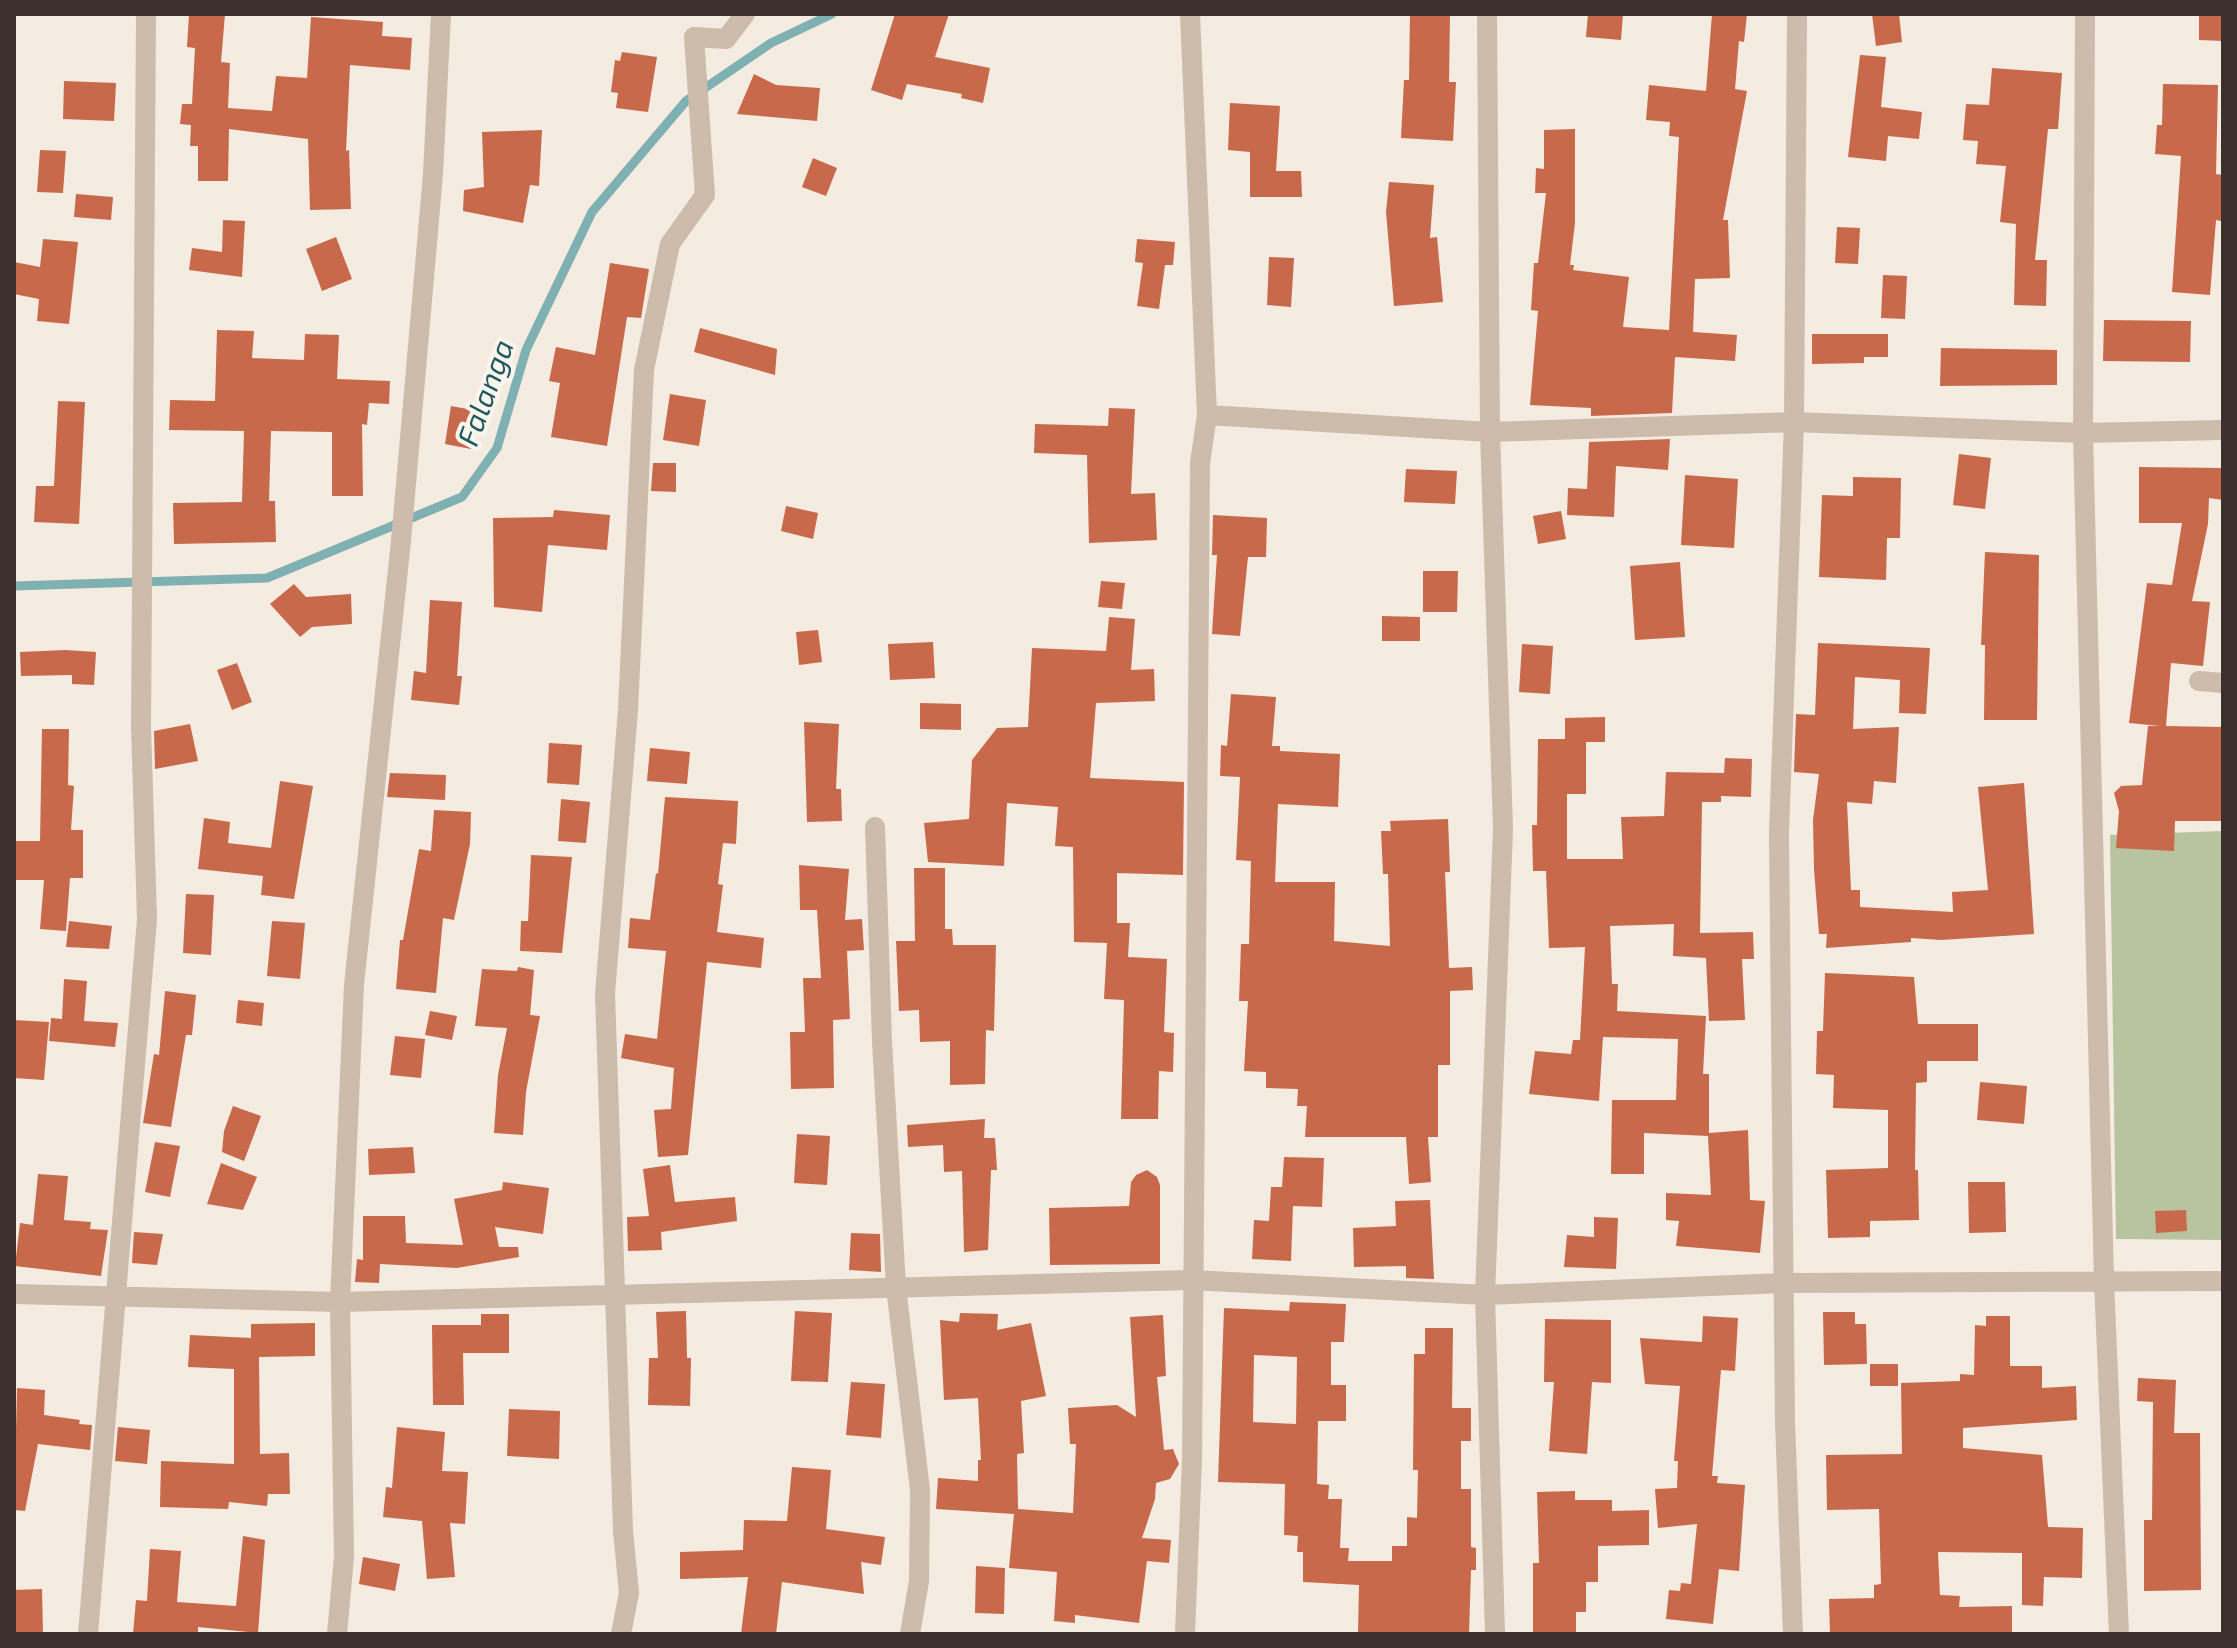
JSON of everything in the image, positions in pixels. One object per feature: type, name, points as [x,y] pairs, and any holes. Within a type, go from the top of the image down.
[{"type":"street","points":[[88,1634],[147,919],[141,727],[146,14]]},
{"type":"street","points":[[337,1634],[344,1557],[340,1302],[354,985],[401,541],[433,174],[441,14]]},
{"type":"street","points":[[621,1634],[629,1593],[623,1531],[605,994],[628,710],[644,370],[670,244],[705,195],[694,74],[694,37],[726,39],[745,14]]},
{"type":"street","points":[[1185,1634],[1192,1459],[1191,1280],[1200,463],[1207,415],[1190,14]]},
{"type":"street","points":[[1487,14],[1490,432],[1503,829],[1485,1295],[1495,1634]]},
{"type":"street","points":[[1793,1634],[1787,1515],[1779,833],[1794,422],[1797,14]]},
{"type":"street","points":[[2085,14],[2083,433],[2104,1281],[2119,1634]]},
{"type":"street","points":[[1207,415],[1490,432],[1794,422],[2083,433],[2223,430]]},
{"type":"street","points":[[2199,681],[2223,683]]},
{"type":"street","points":[[875,827],[882,1041],[896,1287],[920,1490],[919,1581],[910,1634]]},
{"type":"street","points":[[14,1294],[340,1302],[617,1292],[1191,1280],[1485,1295],[1784,1283],[2223,1281]]},
{"type":"green space","points":[[2223,831],[2223,1240],[2116,1239],[2110,835]]},
{"type":"building","points":[[189,14],[225,14],[221,62],[230,63],[228,108],[272,111],[276,76],[307,78],[311,17],[383,22],[382,36],[412,38],[410,70],[350,65],[346,151],[349,150],[351,209],[310,210],[308,139],[229,129],[228,181],[198,181],[198,146],[190,146],[191,125],[180,124],[182,104],[192,104],[195,48],[187,47]]},
{"type":"building","points":[[895,14],[949,14],[935,57],[990,68],[983,103],[961,98],[962,94],[907,84],[902,100],[871,90]]},
{"type":"building","points":[[1410,14],[1450,14],[1449,82],[1456,82],[1453,141],[1401,138],[1404,80],[1409,80]]},
{"type":"building","points":[[1588,14],[1623,14],[1621,40],[1586,37]]},
{"type":"building","points":[[1712,14],[1747,14],[1744,42],[1739,41],[1735,89],[1747,91],[1723,220],[1728,220],[1730,278],[1695,279],[1693,332],[1737,335],[1735,361],[1675,357],[1672,413],[1591,416],[1591,408],[1530,405],[1538,311],[1531,310],[1534,263],[1538,263],[1546,193],[1535,193],[1536,168],[1544,169],[1544,130],[1575,129],[1575,223],[1570,265],[1574,265],[1573,270],[1629,277],[1623,327],[1669,330],[1679,137],[1669,136],[1670,122],[1646,120],[1649,85],[1706,91]]},
{"type":"building","points":[[1872,14],[1899,14],[1902,42],[1876,46]]},
{"type":"building","points":[[2199,14],[2223,14],[2223,41],[2199,40]]},
{"type":"building","points":[[622,52],[657,57],[648,112],[616,108],[618,93],[611,92],[615,60],[620,61]]},
{"type":"building","points":[[1860,55],[1886,57],[1881,107],[1922,112],[1919,139],[1888,136],[1886,161],[1848,157]]},
{"type":"building","points":[[1992,68],[2062,73],[2058,129],[2048,129],[2035,260],[2047,260],[2046,306],[2014,305],[2016,224],[2000,222],[2006,166],[1976,164],[1978,141],[1963,140],[1966,104],[1989,105]]},
{"type":"building","points":[[754,74],[776,85],[820,88],[817,121],[737,114]]},
{"type":"building","points":[[64,81],[116,83],[114,121],[63,119]]},
{"type":"building","points":[[2163,84],[2218,85],[2216,174],[2223,175],[2223,186],[2221,221],[2216,220],[2210,295],[2172,292],[2181,156],[2155,154],[2157,125],[2162,125]]},
{"type":"building","points":[[1230,103],[1280,106],[1276,171],[1301,171],[1302,197],[1250,197],[1250,152],[1228,150]]},
{"type":"building","points":[[542,130],[539,186],[530,185],[523,223],[463,211],[464,190],[484,187],[482,132]]},
{"type":"building","points":[[40,150],[66,151],[63,193],[37,192]]},
{"type":"building","points":[[813,158],[837,168],[826,196],[802,187]]},
{"type":"building","points":[[1389,182],[1434,185],[1430,238],[1437,237],[1443,302],[1394,306],[1386,212]]},
{"type":"building","points":[[76,194],[113,197],[111,220],[74,217]]},
{"type":"building","points":[[223,220],[245,221],[242,277],[189,270],[192,248],[222,252]]},
{"type":"building","points":[[1837,227],[1860,228],[1858,264],[1835,263]]},
{"type":"building","points":[[336,237],[352,279],[322,291],[306,249]]},
{"type":"building","points":[[43,239],[78,242],[69,324],[37,321],[39,299],[14,294],[14,262],[40,267]]},
{"type":"building","points":[[1137,239],[1175,242],[1173,265],[1165,265],[1159,309],[1137,306],[1143,263],[1135,262]]},
{"type":"building","points":[[1269,257],[1294,258],[1291,307],[1267,305]]},
{"type":"building","points":[[610,263],[649,269],[641,318],[627,317],[607,446],[551,437],[560,383],[549,381],[556,347],[595,355]]},
{"type":"building","points":[[1883,275],[1907,276],[1905,319],[1881,318]]},
{"type":"building","points":[[2104,320],[2191,321],[2190,362],[2103,361]]},
{"type":"building","points":[[700,328],[777,349],[775,375],[694,352]]},
{"type":"building","points":[[217,330],[254,331],[252,358],[304,360],[305,334],[339,335],[337,379],[390,381],[389,404],[369,403],[367,425],[362,424],[363,496],[332,496],[332,432],[271,431],[269,501],[275,501],[276,542],[174,544],[173,503],[242,502],[244,431],[169,430],[170,400],[215,401]]},
{"type":"building","points":[[1812,334],[1888,334],[1888,357],[1864,357],[1864,363],[1812,364]]},
{"type":"building","points":[[1941,348],[2057,350],[2057,385],[1940,386]]},
{"type":"building","points":[[670,394],[706,400],[699,446],[663,440]]},
{"type":"building","points":[[58,401],[85,402],[79,524],[34,522],[36,486],[54,486]]},
{"type":"building","points":[[451,406],[478,411],[471,449],[445,444]]},
{"type":"building","points":[[1109,408],[1135,409],[1131,494],[1155,493],[1157,540],[1089,543],[1087,455],[1034,453],[1035,424],[1108,426]]},
{"type":"building","points":[[1670,439],[1668,470],[1616,466],[1614,517],[1567,515],[1568,488],[1587,489],[1589,442]]},
{"type":"building","points":[[1959,454],[1991,458],[1985,509],[1953,505]]},
{"type":"building","points":[[653,463],[676,463],[676,492],[651,491]]},
{"type":"building","points":[[2139,467],[2223,468],[2223,500],[2209,498],[2208,524],[2192,601],[2210,602],[2203,666],[2171,663],[2166,726],[2223,727],[2223,821],[2175,821],[2174,851],[2116,848],[2119,811],[2114,793],[2121,786],[2142,785],[2148,726],[2160,726],[2129,723],[2147,583],[2172,585],[2182,523],[2139,523]]},
{"type":"building","points":[[1406,469],[1457,471],[1455,504],[1404,502]]},
{"type":"building","points":[[1685,475],[1738,479],[1734,548],[1681,545]]},
{"type":"building","points":[[1853,477],[1901,478],[1900,538],[1887,538],[1886,580],[1819,577],[1822,495],[1853,496]]},
{"type":"building","points":[[786,506],[818,513],[813,539],[781,531]]},
{"type":"building","points":[[554,510],[610,515],[607,550],[548,545],[542,612],[494,607],[493,518],[553,517]]},
{"type":"building","points":[[1561,511],[1566,539],[1538,544],[1533,516]]},
{"type":"building","points":[[1213,515],[1267,518],[1266,557],[1248,557],[1240,636],[1212,634],[1217,555],[1212,555]]},
{"type":"building","points":[[1985,552],[2039,555],[2037,720],[1984,720],[1985,645],[1981,645]]},
{"type":"building","points":[[1680,562],[1685,637],[1635,640],[1630,566]]},
{"type":"building","points":[[1423,571],[1458,571],[1457,612],[1423,612]]},
{"type":"building","points":[[1101,581],[1125,583],[1122,609],[1098,607]]},
{"type":"building","points":[[294,584],[306,597],[351,594],[352,624],[312,627],[300,637],[270,604]]},
{"type":"building","points":[[430,600],[462,602],[457,676],[462,676],[459,705],[411,700],[414,671],[426,673]]},
{"type":"building","points":[[1382,616],[1420,617],[1420,641],[1382,641]]},
{"type":"building","points":[[1109,617],[1135,619],[1131,670],[1154,669],[1155,701],[1096,703],[1090,778],[1184,782],[1183,875],[1117,873],[1117,923],[1130,923],[1128,957],[1167,959],[1164,1032],[1174,1033],[1173,1072],[1159,1071],[1158,1119],[1121,1119],[1124,1000],[1104,999],[1107,943],[1074,942],[1073,847],[1055,846],[1058,807],[1007,803],[1004,866],[928,862],[924,823],[969,819],[972,760],[997,728],[1028,727],[1032,648],[1106,651]]},
{"type":"building","points":[[818,630],[822,662],[799,665],[796,632]]},
{"type":"building","points":[[933,642],[935,678],[890,680],[888,644]]},
{"type":"building","points":[[1818,643],[1930,648],[1926,714],[1899,713],[1900,680],[1855,677],[1853,729],[1899,727],[1896,783],[1874,781],[1872,804],[1847,802],[1851,890],[1860,890],[1860,907],[1953,912],[1952,892],[1988,890],[1978,787],[2024,783],[2034,934],[1941,940],[1911,938],[1911,942],[1826,948],[1827,934],[1819,934],[1814,869],[1813,820],[1819,774],[1794,772],[1796,714],[1815,715]]},
{"type":"building","points":[[1522,644],[1553,646],[1550,694],[1519,692]]},
{"type":"building","points":[[20,652],[96,652],[94,685],[72,684],[72,675],[21,676]]},
{"type":"building","points":[[237,663],[252,702],[232,710],[217,670]]},
{"type":"building","points":[[1231,694],[1276,697],[1272,746],[1280,746],[1280,751],[1340,754],[1338,807],[1278,804],[1275,882],[1335,882],[1334,941],[1390,946],[1388,874],[1383,874],[1381,831],[1391,831],[1390,821],[1448,819],[1450,872],[1445,872],[1449,968],[1472,967],[1473,990],[1450,991],[1450,1065],[1438,1065],[1438,1137],[1428,1137],[1431,1182],[1409,1184],[1406,1137],[1305,1137],[1307,1106],[1297,1106],[1298,1089],[1266,1088],[1266,1072],[1244,1071],[1248,1001],[1239,1001],[1241,944],[1249,944],[1251,861],[1236,860],[1240,777],[1220,776],[1221,745],[1227,746]]},
{"type":"building","points":[[920,703],[961,704],[961,730],[920,729]]},
{"type":"building","points":[[1605,717],[1605,742],[1586,742],[1586,794],[1567,794],[1567,859],[1623,859],[1621,817],[1664,816],[1666,772],[1724,773],[1725,758],[1752,759],[1751,797],[1721,796],[1721,802],[1702,802],[1700,933],[1753,932],[1754,959],[1742,959],[1745,1020],[1709,1021],[1706,958],[1673,956],[1674,924],[1610,926],[1612,984],[1618,984],[1617,1011],[1706,1016],[1703,1074],[1709,1074],[1709,1133],[1748,1130],[1750,1200],[1765,1201],[1760,1253],[1676,1246],[1679,1221],[1666,1220],[1666,1193],[1711,1195],[1708,1136],[1644,1133],[1644,1174],[1611,1174],[1612,1100],[1676,1100],[1678,1039],[1603,1037],[1599,1101],[1529,1094],[1535,1051],[1571,1054],[1573,1040],[1580,1040],[1585,947],[1549,948],[1546,871],[1533,871],[1532,825],[1537,825],[1538,739],[1565,739],[1565,718]]},
{"type":"building","points":[[804,722],[839,724],[836,789],[841,789],[842,821],[807,822]]},
{"type":"building","points":[[190,724],[198,761],[155,769],[154,731]]},
{"type":"building","points":[[42,729],[69,729],[68,785],[74,786],[71,830],[83,830],[83,878],[70,878],[66,931],[40,929],[44,880],[14,880],[14,841],[40,841]]},
{"type":"building","points":[[549,743],[582,745],[579,785],[547,783]]},
{"type":"building","points":[[650,748],[690,752],[687,784],[647,781]]},
{"type":"building","points":[[390,773],[446,775],[445,800],[387,797]]},
{"type":"building","points":[[280,781],[313,786],[294,899],[261,895],[263,876],[198,869],[204,818],[230,822],[228,843],[271,848]]},
{"type":"building","points":[[665,797],[738,801],[736,844],[723,843],[718,884],[723,885],[717,932],[764,938],[761,968],[707,962],[688,1155],[658,1157],[654,1110],[671,1109],[674,1068],[621,1058],[625,1034],[657,1039],[666,951],[628,948],[630,918],[650,920]]},
{"type":"building","points":[[561,799],[590,802],[586,843],[558,841]]},
{"type":"building","points":[[434,810],[471,812],[470,844],[454,920],[443,918],[436,993],[396,989],[400,940],[403,940],[419,849],[431,851]]},
{"type":"building","points":[[531,855],[572,857],[562,953],[520,951],[521,921],[528,921]]},
{"type":"building","points":[[799,865],[849,869],[845,920],[862,919],[864,950],[847,951],[850,1019],[833,1020],[834,1088],[791,1089],[790,1032],[805,1032],[803,978],[821,978],[817,910],[800,910]]},
{"type":"building","points":[[914,868],[945,868],[945,929],[952,929],[953,945],[996,945],[994,1031],[986,1030],[985,1084],[950,1085],[950,1041],[920,1042],[919,1010],[899,1011],[896,941],[915,941]]},
{"type":"building","points":[[186,894],[214,895],[211,955],[183,953]]},
{"type":"building","points":[[69,921],[112,926],[109,949],[66,947]]},
{"type":"building","points":[[272,921],[305,923],[300,979],[267,976]]},
{"type":"building","points":[[518,967],[534,970],[530,1015],[540,1016],[526,1092],[523,1135],[494,1133],[498,1075],[507,1028],[475,1026],[482,969],[517,971]]},
{"type":"building","points":[[1825,973],[1914,977],[1918,1024],[1978,1024],[1978,1061],[1927,1061],[1927,1082],[1916,1083],[1915,1170],[1918,1170],[1919,1220],[1870,1221],[1870,1237],[1828,1238],[1826,1170],[1888,1168],[1888,1110],[1833,1108],[1834,1075],[1816,1074],[1817,1031],[1823,1031]]},
{"type":"building","points":[[64,979],[87,981],[84,1021],[118,1023],[115,1047],[49,1041],[51,1018],[62,1019]]},
{"type":"building","points":[[165,991],[196,995],[192,1035],[186,1035],[171,1127],[143,1123],[154,1054],[159,1055]]},
{"type":"building","points":[[238,1000],[264,1003],[262,1026],[236,1023]]},
{"type":"building","points":[[430,1011],[457,1016],[452,1040],[425,1035]]},
{"type":"building","points":[[14,1020],[49,1022],[44,1080],[14,1078]]},
{"type":"building","points":[[395,1036],[425,1039],[421,1078],[390,1075]]},
{"type":"building","points":[[1980,1082],[2027,1086],[2024,1124],[1977,1120]]},
{"type":"building","points":[[233,1106],[261,1116],[244,1161],[222,1152],[224,1131]]},
{"type":"building","points":[[985,1119],[984,1138],[995,1138],[997,1170],[991,1170],[988,1250],[964,1252],[962,1171],[944,1172],[943,1145],[908,1147],[907,1125]]},
{"type":"building","points":[[797,1134],[830,1136],[827,1185],[794,1183]]},
{"type":"building","points":[[155,1142],[180,1146],[170,1197],[145,1192]]},
{"type":"building","points":[[413,1147],[415,1173],[369,1175],[368,1149]]},
{"type":"building","points":[[1284,1157],[1324,1158],[1322,1207],[1293,1206],[1291,1261],[1252,1259],[1254,1220],[1269,1221],[1271,1187],[1282,1187]]},
{"type":"building","points":[[221,1163],[257,1177],[243,1210],[207,1204]]},
{"type":"building","points":[[670,1165],[675,1202],[735,1197],[737,1221],[661,1232],[662,1250],[628,1251],[627,1217],[649,1216],[643,1169]]},
{"type":"building","points":[[1147,1170],[1157,1177],[1160,1185],[1160,1264],[1050,1265],[1049,1208],[1129,1206],[1131,1182],[1136,1175]]},
{"type":"building","points":[[38,1174],[68,1176],[64,1220],[91,1222],[90,1229],[108,1230],[101,1276],[15,1266],[20,1223],[33,1225]]},
{"type":"building","points":[[503,1182],[549,1188],[543,1234],[495,1227],[499,1247],[518,1247],[519,1257],[457,1268],[380,1264],[379,1283],[355,1282],[357,1259],[363,1260],[363,1216],[405,1216],[406,1243],[463,1245],[454,1199],[502,1190]]},
{"type":"building","points":[[1968,1182],[2005,1182],[2006,1232],[1969,1233]]},
{"type":"building","points":[[1430,1200],[1434,1279],[1406,1278],[1406,1266],[1354,1267],[1353,1228],[1396,1226],[1395,1201]]},
{"type":"building","points":[[2186,1210],[2187,1231],[2156,1233],[2155,1211]]},
{"type":"building","points":[[1594,1217],[1618,1218],[1616,1269],[1564,1267],[1567,1235],[1594,1237]]},
{"type":"building","points":[[134,1232],[163,1234],[157,1265],[132,1263]]},
{"type":"building","points":[[851,1233],[880,1234],[881,1272],[849,1270]]},
{"type":"building","points":[[1290,1302],[1346,1304],[1344,1342],[1331,1342],[1331,1385],[1346,1385],[1346,1421],[1318,1421],[1317,1484],[1329,1485],[1328,1499],[1342,1499],[1340,1548],[1349,1548],[1348,1561],[1392,1561],[1392,1546],[1407,1546],[1407,1517],[1417,1518],[1418,1470],[1413,1470],[1414,1354],[1425,1354],[1425,1328],[1453,1328],[1452,1408],[1471,1408],[1471,1441],[1461,1441],[1461,1489],[1471,1489],[1471,1547],[1476,1548],[1476,1570],[1471,1570],[1469,1634],[1358,1634],[1359,1585],[1303,1582],[1303,1552],[1297,1552],[1298,1536],[1284,1535],[1285,1484],[1218,1482],[1224,1308],[1289,1311]],"holes":[[[1254,1355],[1297,1357],[1296,1424],[1253,1422]]]},
{"type":"building","points":[[686,1311],[687,1358],[691,1358],[690,1406],[648,1405],[649,1358],[658,1358],[656,1312]]},
{"type":"building","points":[[795,1311],[832,1313],[828,1382],[791,1381]]},
{"type":"building","points":[[1823,1312],[1855,1312],[1855,1324],[1866,1324],[1867,1364],[1824,1365]]},
{"type":"building","points":[[960,1313],[998,1314],[997,1330],[1031,1323],[1046,1396],[1021,1401],[1024,1453],[1017,1454],[1018,1509],[1073,1513],[1076,1444],[1070,1444],[1068,1408],[1117,1405],[1136,1417],[1130,1317],[1163,1315],[1166,1376],[1157,1377],[1164,1450],[1173,1449],[1179,1464],[1170,1479],[1156,1483],[1155,1499],[1142,1538],[1171,1540],[1169,1563],[1147,1561],[1139,1623],[1075,1615],[1075,1623],[1054,1621],[1057,1572],[1009,1568],[1014,1514],[936,1509],[938,1478],[978,1481],[978,1460],[981,1460],[978,1398],[944,1400],[940,1320],[959,1322]]},
{"type":"building","points":[[481,1314],[509,1314],[509,1353],[463,1353],[464,1405],[433,1405],[432,1325],[481,1325]]},
{"type":"building","points":[[1703,1316],[1738,1318],[1735,1371],[1721,1370],[1712,1476],[1718,1476],[1717,1483],[1745,1485],[1739,1571],[1719,1569],[1713,1624],[1666,1619],[1669,1590],[1680,1591],[1681,1583],[1691,1584],[1697,1524],[1658,1528],[1655,1489],[1677,1488],[1678,1461],[1674,1461],[1680,1386],[1645,1384],[1640,1338],[1702,1342]]},
{"type":"building","points":[[1986,1316],[2010,1316],[2010,1366],[2042,1366],[2042,1388],[2076,1386],[2077,1420],[1963,1428],[1963,1448],[2042,1455],[2048,1527],[2083,1528],[2082,1578],[2044,1577],[2043,1606],[2022,1605],[2022,1553],[1938,1552],[1940,1595],[1960,1596],[1959,1607],[2012,1606],[2012,1634],[1830,1634],[1829,1599],[1874,1598],[1874,1585],[1881,1584],[1879,1509],[1827,1510],[1826,1455],[1902,1454],[1901,1383],[1960,1381],[1960,1374],[1974,1375],[1975,1325],[1986,1326]]},
{"type":"building","points":[[1545,1319],[1611,1320],[1611,1383],[1592,1382],[1587,1454],[1549,1451],[1554,1382],[1544,1382]]},
{"type":"building","points":[[315,1323],[315,1356],[259,1357],[260,1454],[289,1453],[290,1494],[268,1494],[267,1506],[229,1502],[228,1509],[160,1507],[161,1461],[234,1464],[234,1369],[188,1367],[190,1335],[251,1338],[251,1324]]},
{"type":"building","points":[[1870,1364],[1898,1364],[1898,1386],[1870,1386]]},
{"type":"building","points":[[2138,1378],[2176,1380],[2174,1433],[2200,1433],[2201,1590],[2144,1591],[2144,1520],[2152,1520],[2153,1402],[2137,1401]]},
{"type":"building","points":[[851,1382],[885,1384],[881,1438],[846,1435]]},
{"type":"building","points":[[17,1388],[45,1390],[44,1415],[80,1420],[79,1424],[92,1425],[90,1450],[38,1444],[25,1511],[14,1510]]},
{"type":"building","points":[[509,1409],[560,1411],[559,1459],[507,1456]]},
{"type":"building","points":[[118,1427],[150,1430],[147,1464],[115,1461]]},
{"type":"building","points":[[397,1427],[445,1432],[442,1471],[468,1472],[465,1524],[450,1523],[455,1577],[427,1579],[422,1521],[383,1517],[386,1487],[392,1488]]},
{"type":"building","points":[[792,1467],[831,1470],[826,1529],[885,1537],[881,1565],[861,1562],[864,1594],[782,1582],[776,1634],[741,1634],[748,1577],[680,1579],[680,1552],[743,1550],[744,1520],[787,1521]]},
{"type":"building","points":[[1575,1491],[1575,1500],[1612,1500],[1612,1511],[1649,1510],[1649,1545],[1598,1546],[1598,1582],[1586,1582],[1586,1612],[1576,1612],[1576,1634],[1533,1634],[1533,1563],[1539,1563],[1537,1492]]},
{"type":"building","points":[[243,1536],[265,1540],[258,1633],[198,1627],[198,1634],[133,1634],[136,1600],[147,1601],[150,1549],[181,1551],[177,1602],[236,1606]]},
{"type":"building","points":[[363,1557],[400,1564],[395,1591],[359,1584]]},
{"type":"building","points":[[976,1566],[1005,1568],[1004,1614],[975,1613]]},
{"type":"building","points":[[42,1589],[43,1634],[14,1634],[14,1590]]},
{"type":"waterway","name":"Falanga","points":[[14,586],[267,578],[462,497],[497,448],[526,350],[592,212],[686,101],[771,43],[832,14]]}]
